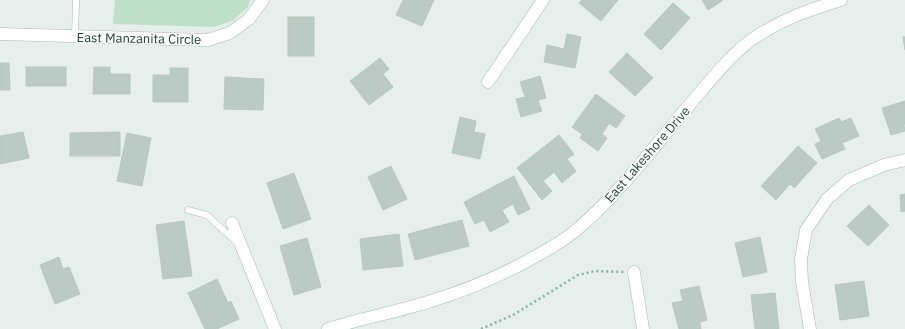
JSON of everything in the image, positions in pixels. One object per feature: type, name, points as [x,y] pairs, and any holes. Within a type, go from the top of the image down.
[{"type":"street","name":"East Manzanita Circle","points":[[0,34],[208,40],[230,33],[249,20],[262,0]]},
{"type":"street","points":[[488,82],[543,0]]},
{"type":"street","name":"East Lakeshore Drive","points":[[328,329],[431,301],[451,294],[501,275],[542,253],[574,232],[628,180],[677,119],[723,66],[756,37],[783,20],[841,0]]},
{"type":"street","points":[[810,329],[802,282],[801,259],[806,230],[827,199],[849,180],[884,165],[905,160]]},
{"type":"street","points":[[232,223],[275,329]]},
{"type":"street","points":[[634,272],[643,329]]},
{"type":"lane","points":[[75,36],[76,0]]},
{"type":"lane","points":[[188,210],[207,215],[242,247]]},
{"type":"path","points":[[481,329],[513,315],[578,275],[594,271],[634,272]]},
{"type":"green space","points":[[115,0],[250,0],[248,7],[232,21],[214,27],[113,24]]},
{"type":"building","points":[[403,0],[434,0],[422,26],[396,15]]},
{"type":"building","points":[[582,0],[618,0],[601,21],[579,3]]},
{"type":"building","points":[[702,0],[722,0],[722,1],[708,10]]},
{"type":"building","points":[[673,3],[690,18],[661,50],[644,34]]},
{"type":"building","points":[[288,17],[314,17],[314,56],[288,56]]},
{"type":"building","points":[[567,34],[581,37],[575,68],[544,62],[547,45],[564,49]]},
{"type":"building","points":[[903,37],[905,37],[905,50]]},
{"type":"building","points":[[627,53],[653,78],[635,96],[609,72]]},
{"type":"building","points":[[380,58],[389,69],[383,74],[393,87],[369,105],[350,81]]},
{"type":"building","points":[[0,63],[9,63],[10,90],[0,90]]},
{"type":"building","points":[[26,67],[66,67],[66,86],[26,86]]},
{"type":"building","points":[[94,67],[110,67],[110,74],[130,74],[130,94],[93,94]]},
{"type":"building","points":[[170,68],[188,68],[188,102],[153,102],[153,75],[170,75]]},
{"type":"building","points":[[540,76],[546,98],[538,100],[542,111],[521,117],[516,99],[525,97],[520,82]]},
{"type":"building","points":[[225,77],[264,79],[263,110],[224,109]]},
{"type":"building","points":[[596,94],[625,116],[616,128],[609,123],[602,134],[607,138],[598,151],[580,138],[582,134],[572,127]]},
{"type":"building","points":[[905,101],[905,131],[891,135],[882,108]]},
{"type":"building","points":[[460,117],[476,121],[474,132],[485,134],[480,159],[452,153]]},
{"type":"building","points":[[839,118],[841,122],[851,118],[859,136],[842,143],[845,149],[822,159],[815,144],[821,141],[815,129]]},
{"type":"building","points":[[23,132],[29,158],[0,164],[0,136]]},
{"type":"building","points":[[120,132],[120,156],[70,156],[70,133]]},
{"type":"building","points":[[127,133],[151,138],[142,186],[117,181]]},
{"type":"building","points":[[559,135],[574,154],[567,159],[576,171],[562,183],[554,172],[543,181],[552,191],[542,200],[517,168]]},
{"type":"building","points":[[798,146],[817,163],[794,188],[790,184],[776,200],[761,186]]},
{"type":"building","points":[[391,166],[407,199],[383,210],[368,177]]},
{"type":"building","points":[[294,173],[311,219],[283,229],[267,183]]},
{"type":"building","points":[[514,176],[530,209],[518,215],[513,204],[502,210],[509,222],[490,232],[484,220],[475,224],[464,202]]},
{"type":"building","points":[[905,194],[905,211],[901,212],[900,195]]},
{"type":"building","points":[[869,205],[889,225],[868,246],[847,226]]},
{"type":"building","points":[[462,220],[469,246],[415,260],[408,234]]},
{"type":"building","points":[[184,221],[192,276],[163,279],[156,225]]},
{"type":"building","points":[[399,234],[403,266],[363,270],[360,239]]},
{"type":"building","points":[[760,237],[767,272],[743,277],[735,243]]},
{"type":"building","points":[[307,238],[321,287],[294,295],[280,246]]},
{"type":"building","points":[[59,257],[63,269],[69,267],[80,294],[55,304],[40,265]]},
{"type":"building","points":[[217,279],[228,303],[231,301],[239,319],[217,329],[205,329],[188,293]]},
{"type":"building","points":[[864,281],[869,316],[840,320],[835,285]]},
{"type":"building","points":[[699,286],[707,320],[700,322],[701,329],[679,329],[672,303],[683,301],[680,290]]},
{"type":"building","points":[[775,293],[779,329],[755,329],[751,295]]}]
